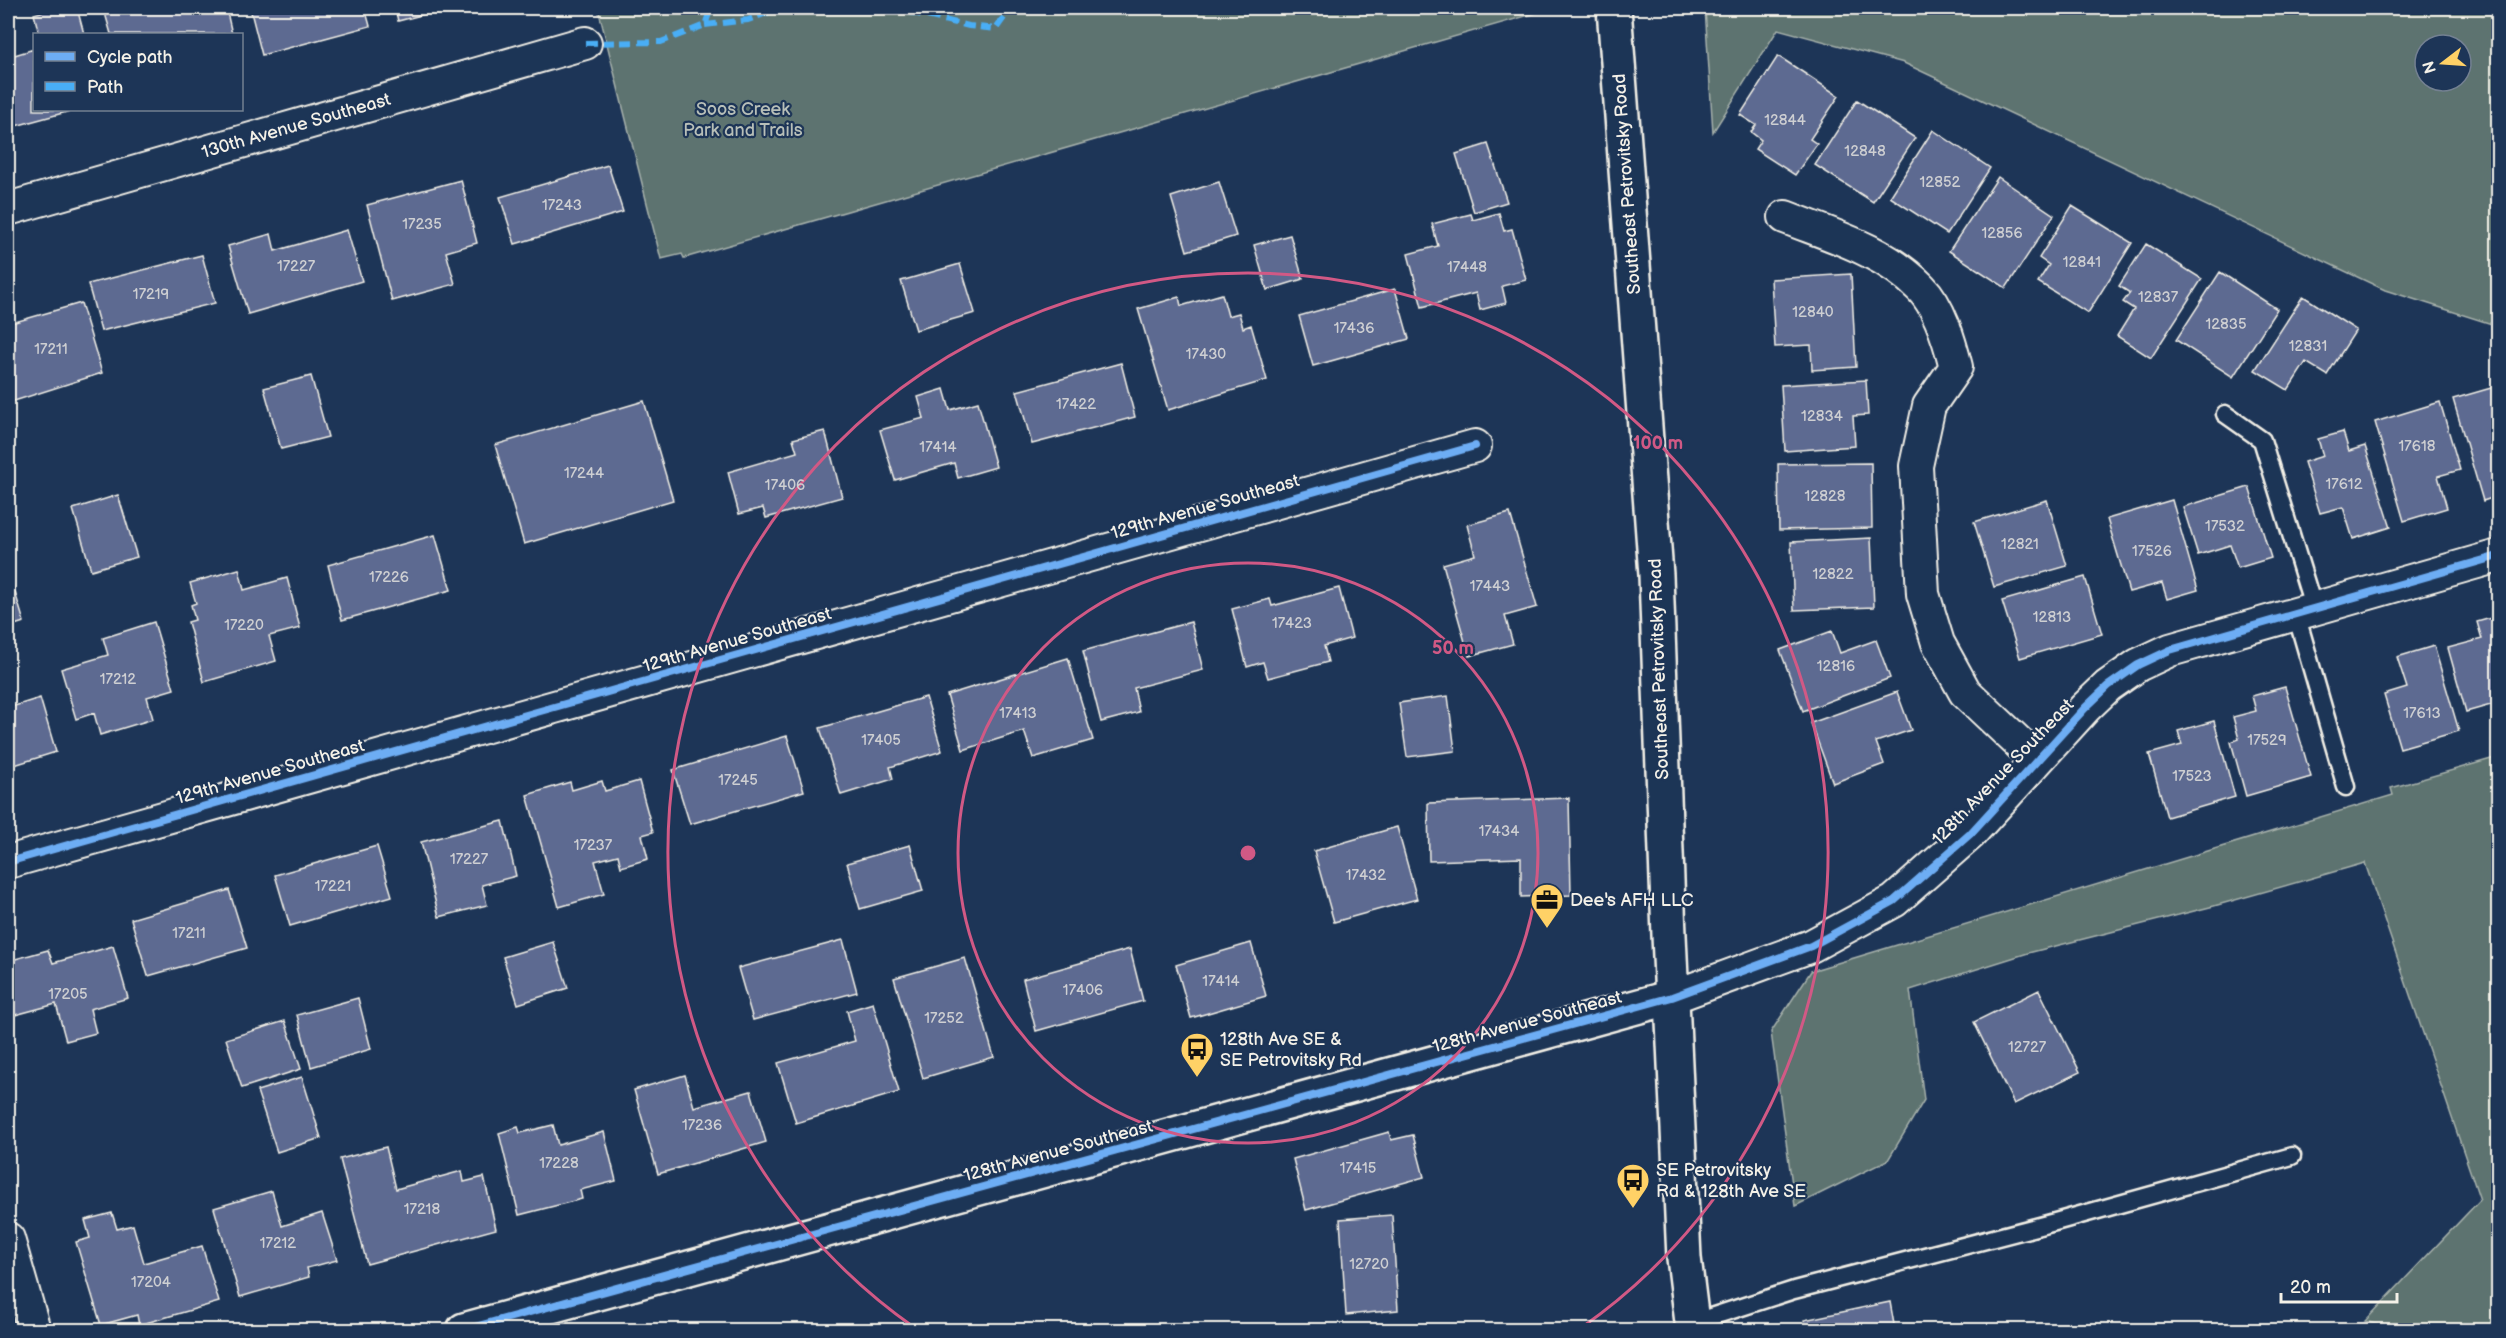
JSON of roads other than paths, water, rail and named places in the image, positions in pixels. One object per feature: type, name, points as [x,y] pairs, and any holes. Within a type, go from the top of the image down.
[{"type":"main road","name":"Southeast Petrovitsky Road","points":[[1614,8],[1656,575],[1684,1258],[1692,1327]]},
{"type":"main road","name":"128th Avenue Southeast","points":[[464,1330],[542,1315],[1672,997]]},
{"type":"street","name":"130th Avenue Southeast","points":[[8,208],[585,43]]},
{"type":"street","points":[[1785,217],[1876,253],[1923,289],[1948,334],[1956,367],[1929,406],[1916,466],[1923,594],[1938,643],[1965,692],[2037,760]]},
{"type":"street","name":"129th Avenue Southeast","points":[[8,862],[1475,446]]},
{"type":"street","name":"128th Avenue Southeast","points":[[1672,997],[1811,946],[1894,901],[1970,834],[2085,708],[2108,686],[2138,665],[2170,650],[2499,556]]},
{"type":"street","points":[[8,1239],[34,1330]]},
{"type":"lane","points":[[2225,414],[2262,440],[2346,787]]},
{"type":"lane","points":[[1692,1327],[1794,1290],[2055,1222],[2292,1156]]},
{"type":"place","name":"Dee's AFH LLC","points":[[1547,929]]},
{"type":"place","name":"128th Ave SE & SE Petrovitsky Rd","points":[[1197,1078]]},
{"type":"place","name":"SE Petrovitsky Rd & 128th Ave SE","points":[[1633,1209]]},
{"type":"park label","name":"Soos Creek Park and Trails","points":[[743,119]]}]
